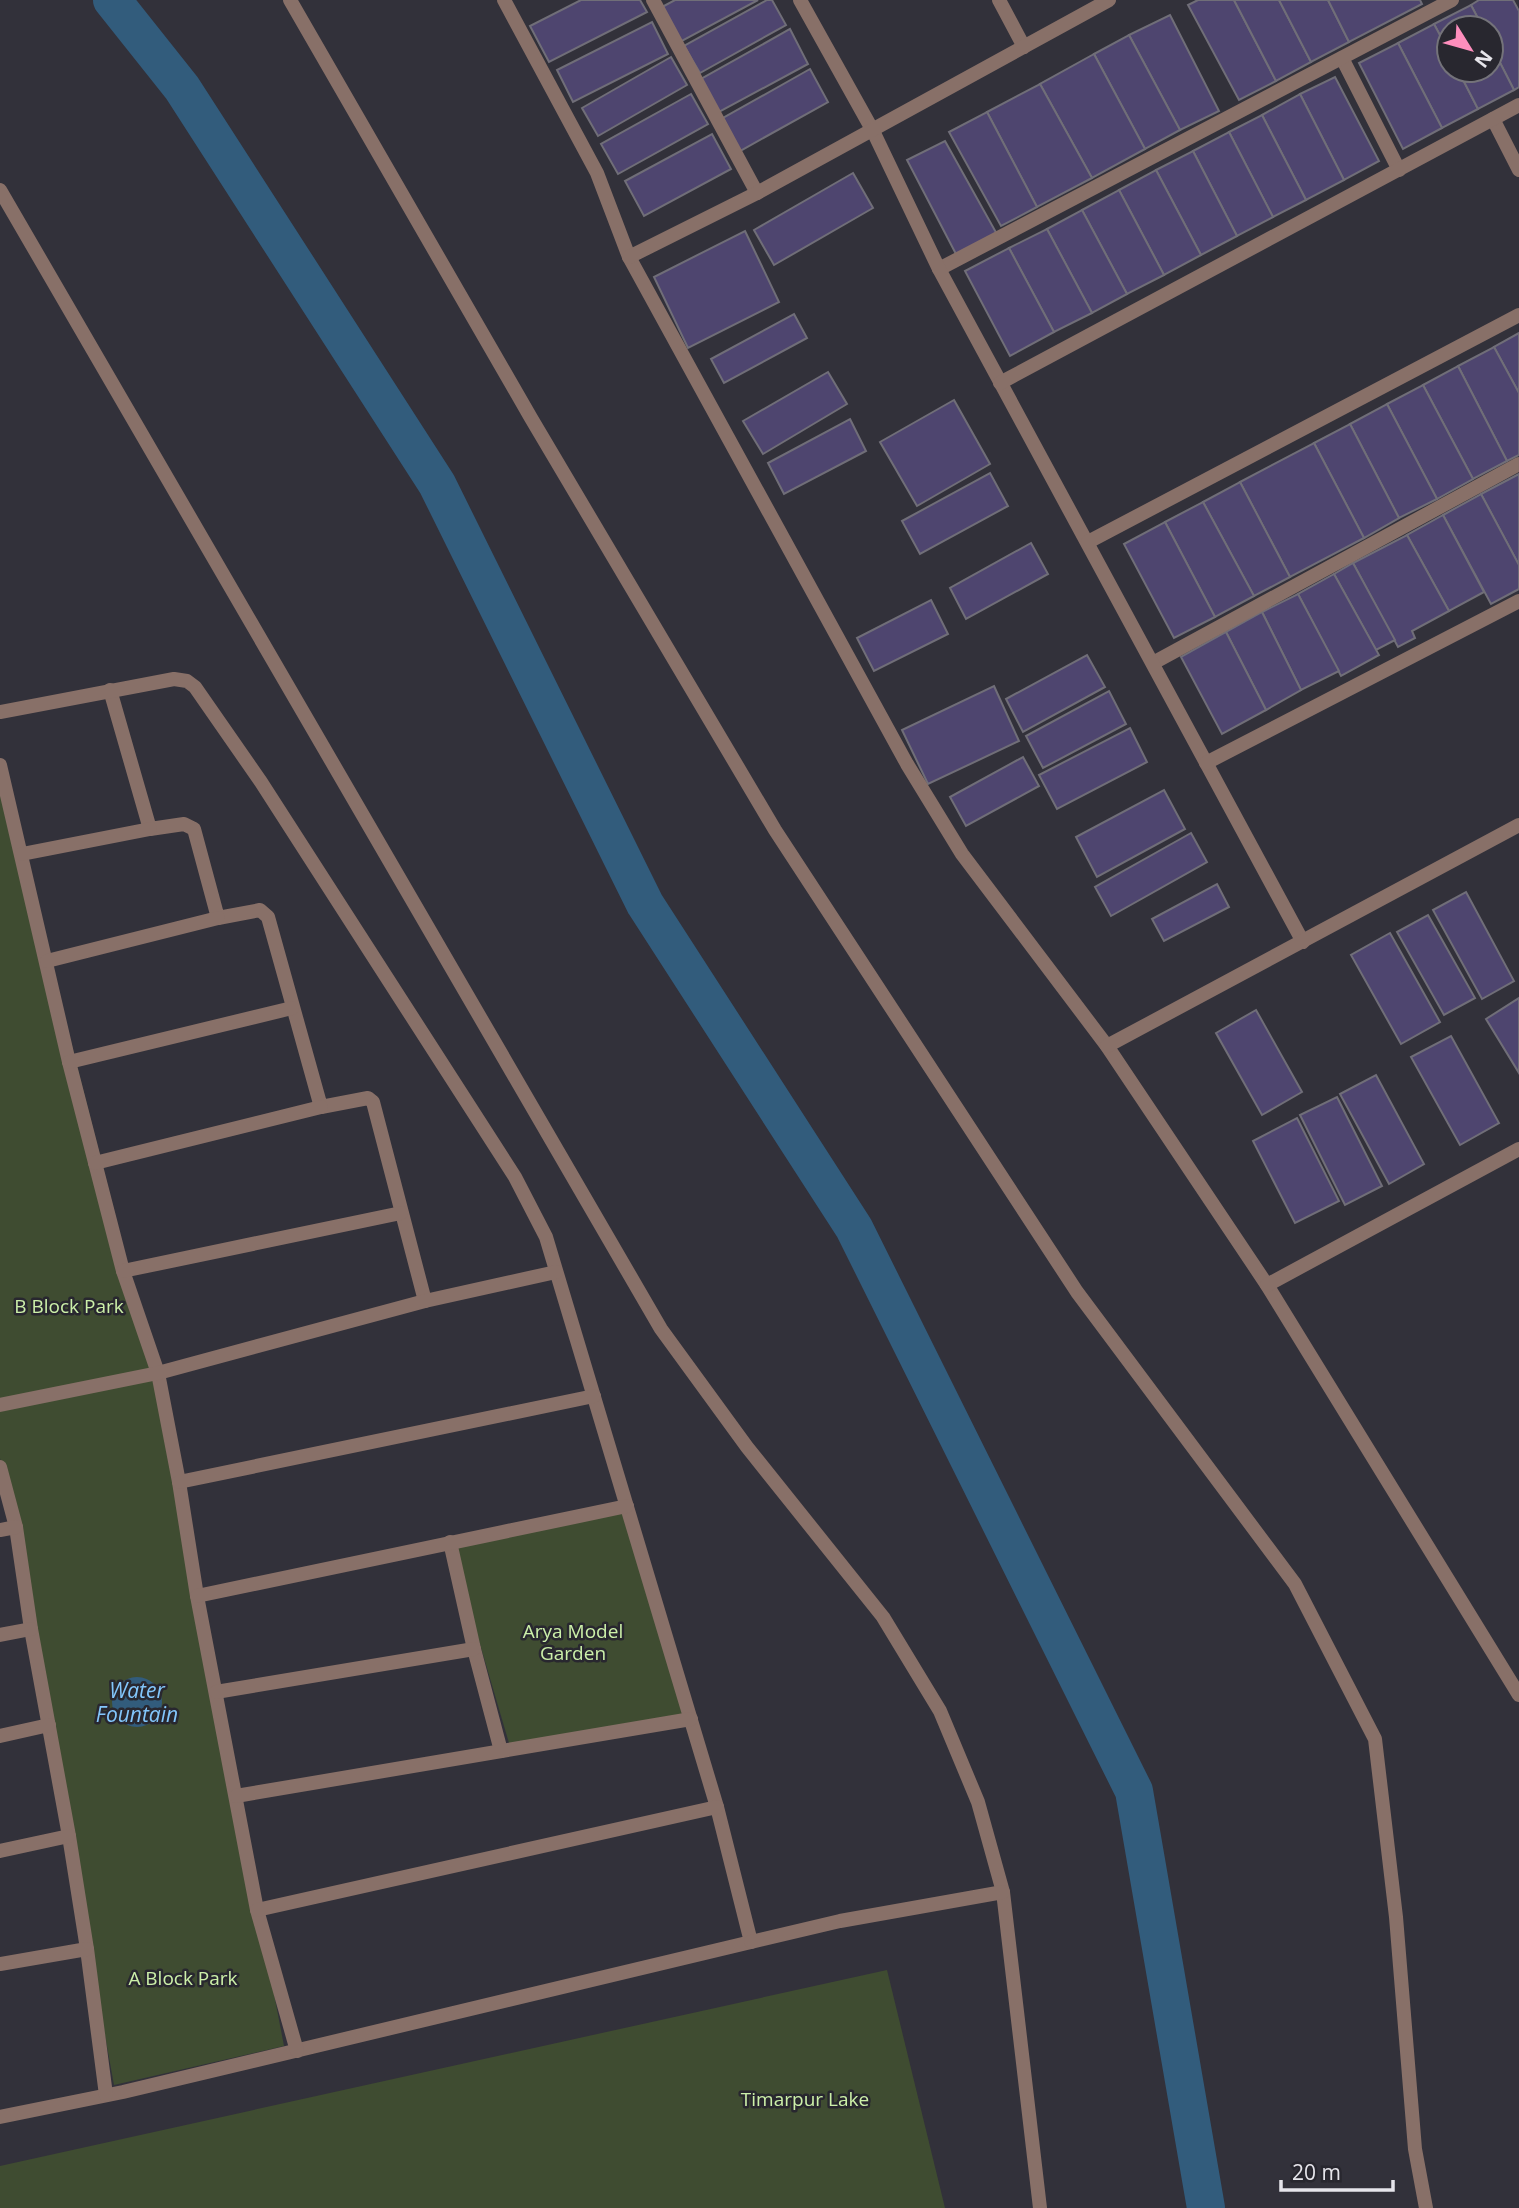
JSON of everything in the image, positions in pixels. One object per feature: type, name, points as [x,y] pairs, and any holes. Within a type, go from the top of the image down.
[{"type":"street","points":[[289,0],[537,429],[775,830],[1077,1292],[1295,1584],[1375,1739],[1396,1917],[1415,2149],[1426,2208]]},
{"type":"street","points":[[504,0],[597,173],[629,257],[907,764],[962,854],[1107,1046],[1267,1284],[1519,1695]]},
{"type":"street","points":[[653,0],[757,193]]},
{"type":"street","points":[[800,0],[873,131],[939,269],[1303,942]]},
{"type":"street","points":[[999,0],[1024,47]]},
{"type":"street","points":[[629,257],[873,131],[1109,0]]},
{"type":"street","points":[[939,269],[1452,0]]},
{"type":"street","points":[[1342,58],[1399,170]]},
{"type":"street","points":[[1000,383],[1519,105]]},
{"type":"street","points":[[1493,119],[1519,170]]},
{"type":"street","points":[[0,190],[661,1329],[747,1447],[883,1617],[940,1711],[978,1802],[1003,1892],[1040,2208]]},
{"type":"street","points":[[1088,542],[1519,315]]},
{"type":"street","points":[[1153,663],[1519,464]]},
{"type":"street","points":[[1206,763],[1519,601]]},
{"type":"street","points":[[0,712],[174,679],[187,681],[203,696],[515,1177],[546,1237],[717,1807],[751,1942]]},
{"type":"street","points":[[110,690],[150,829]]},
{"type":"street","points":[[0,765],[69,1062],[123,1271],[158,1373],[257,1910],[297,2051]]},
{"type":"street","points":[[22,854],[184,824],[194,829],[218,918]]},
{"type":"street","points":[[1107,1046],[1519,825]]},
{"type":"street","points":[[47,961],[260,910],[266,914],[321,1107]]},
{"type":"street","points":[[69,1062],[292,1009]]},
{"type":"street","points":[[95,1163],[321,1107],[368,1098],[372,1100],[425,1301]]},
{"type":"street","points":[[1267,1284],[1519,1149]]},
{"type":"street","points":[[123,1271],[401,1213]]},
{"type":"street","points":[[0,1405],[158,1373],[425,1301],[556,1272]]},
{"type":"street","points":[[179,1482],[594,1396]]},
{"type":"street","points":[[0,1467],[16,1527],[31,1629],[69,1836],[106,2095]]},
{"type":"street","points":[[197,1596],[627,1506]]},
{"type":"street","points":[[0,1530],[16,1527]]},
{"type":"street","points":[[450,1542],[501,1751]]},
{"type":"street","points":[[0,1635],[31,1629]]},
{"type":"street","points":[[216,1692],[474,1649]]},
{"type":"street","points":[[236,1796],[691,1719]]},
{"type":"street","points":[[0,1736],[49,1725]]},
{"type":"street","points":[[257,1910],[717,1807]]},
{"type":"street","points":[[0,1851],[69,1836]]},
{"type":"street","points":[[0,2117],[297,2051],[840,1921],[1003,1892]]},
{"type":"street","points":[[0,1964],[87,1949]]},
{"type":"green space","name":"A Block Park","points":[[0,764],[152,1359],[284,2046],[114,2085],[0,1458]]},
{"type":"green space","name":"Arya Model Garden","points":[[627,1506],[691,1719],[511,1750],[450,1542]]},
{"type":"green space","name":"Timarpur Lake","points":[[887,1970],[945,2208],[0,2208],[0,2166]]},
{"type":"water","name":"Water Fountain","points":[[137,1677],[155,1684],[162,1702],[155,1720],[137,1727],[119,1720],[112,1702],[119,1684]]},
{"type":"building","points":[[581,0],[640,0],[647,12],[549,62],[530,26]]},
{"type":"building","points":[[675,0],[758,0],[680,42],[662,7]]},
{"type":"building","points":[[767,0],[772,0],[786,25],[700,73],[684,46]]},
{"type":"building","points":[[1198,0],[1234,0],[1276,81],[1239,100],[1188,5]]},
{"type":"building","points":[[1234,0],[1279,0],[1311,62],[1276,81]]},
{"type":"building","points":[[1279,0],[1328,0],[1349,42],[1311,62]]},
{"type":"building","points":[[1328,0],[1420,0],[1422,4],[1349,42]]},
{"type":"building","points":[[1479,0],[1513,0],[1519,11],[1519,87],[1514,90],[1505,72],[1505,14],[1476,14],[1471,5]]},
{"type":"building","points":[[1471,5],[1476,14],[1453,14]]},
{"type":"building","points":[[1170,15],[1219,111],[1180,130],[1129,35]]},
{"type":"building","points":[[652,22],[668,54],[573,102],[557,70]]},
{"type":"building","points":[[1434,24],[1435,84],[1465,84],[1478,109],[1442,128],[1398,43]]},
{"type":"building","points":[[790,29],[808,64],[719,112],[701,79]]},
{"type":"building","points":[[1129,35],[1180,130],[1145,149],[1094,54]]},
{"type":"building","points":[[1398,43],[1442,128],[1403,149],[1359,63]]},
{"type":"building","points":[[1094,54],[1145,149],[1092,178],[1040,84]]},
{"type":"building","points":[[671,57],[687,85],[598,136],[582,108]]},
{"type":"building","points":[[810,69],[828,102],[740,151],[723,118]]},
{"type":"building","points":[[1505,72],[1514,90],[1478,109],[1465,84],[1505,84]]},
{"type":"building","points":[[1335,77],[1379,161],[1344,180],[1300,94]]},
{"type":"building","points":[[1040,84],[1092,178],[1037,207],[987,112]]},
{"type":"building","points":[[691,94],[708,124],[618,174],[601,144]]},
{"type":"building","points":[[1300,94],[1344,180],[1306,200],[1262,115]]},
{"type":"building","points":[[987,112],[1037,207],[1001,226],[949,132]]},
{"type":"building","points":[[1262,115],[1306,200],[1273,217],[1229,132]]},
{"type":"building","points":[[1229,132],[1273,217],[1237,236],[1193,151]]},
{"type":"building","points":[[712,134],[731,169],[644,216],[625,181]]},
{"type":"building","points":[[945,141],[998,236],[957,256],[907,160]]},
{"type":"building","points":[[1193,151],[1237,236],[1201,255],[1156,170]]},
{"type":"building","points":[[1156,170],[1201,255],[1164,275],[1119,190]]},
{"type":"building","points":[[853,173],[873,208],[774,265],[754,230]]},
{"type":"building","points":[[1119,190],[1164,275],[1127,294],[1082,210]]},
{"type":"building","points":[[1082,210],[1127,294],[1092,313],[1047,229]]},
{"type":"building","points":[[1047,229],[1092,313],[1054,332],[1009,248]]},
{"type":"building","points":[[745,231],[779,302],[688,348],[654,277]]},
{"type":"building","points":[[1009,248],[1054,332],[1010,356],[965,271]]},
{"type":"building","points":[[794,314],[807,338],[724,383],[711,359]]},
{"type":"building","points":[[1519,333],[1519,393],[1494,347]]},
{"type":"building","points":[[1494,347],[1519,393],[1519,455],[1507,461],[1458,366]]},
{"type":"building","points":[[1458,366],[1507,461],[1473,479],[1423,385]]},
{"type":"building","points":[[828,372],[847,404],[763,454],[743,421]]},
{"type":"building","points":[[1423,385],[1473,479],[1437,499],[1387,404]]},
{"type":"building","points":[[954,400],[990,464],[917,506],[880,442]]},
{"type":"building","points":[[1387,404],[1437,499],[1399,518],[1350,424]]},
{"type":"building","points":[[850,419],[866,451],[784,494],[768,463]]},
{"type":"building","points":[[1350,424],[1399,518],[1364,538],[1314,443]]},
{"type":"building","points":[[1314,443],[1364,538],[1290,577],[1240,482]]},
{"type":"building","points":[[990,473],[1008,506],[920,554],[902,521]]},
{"type":"building","points":[[1519,474],[1519,565],[1481,494]]},
{"type":"building","points":[[1240,482],[1290,577],[1254,596],[1203,502]]},
{"type":"building","points":[[1481,494],[1519,565],[1519,589],[1491,604],[1443,515]]},
{"type":"building","points":[[1203,502],[1254,596],[1215,617],[1165,522]]},
{"type":"building","points":[[1443,515],[1484,592],[1449,611],[1407,535]]},
{"type":"building","points":[[1165,522],[1215,617],[1174,638],[1124,544]]},
{"type":"building","points":[[1407,535],[1449,611],[1412,631],[1415,638],[1398,647],[1353,563]]},
{"type":"building","points":[[1031,543],[1048,574],[966,619],[950,588]]},
{"type":"building","points":[[1353,563],[1395,640],[1376,650],[1334,574]]},
{"type":"building","points":[[1334,574],[1379,655],[1341,676],[1298,594]]},
{"type":"building","points":[[1298,594],[1339,671],[1301,690],[1262,612]]},
{"type":"building","points":[[931,600],[948,634],[874,671],[857,638]]},
{"type":"building","points":[[1262,612],[1301,690],[1266,710],[1226,632]]},
{"type":"building","points":[[1226,632],[1266,710],[1222,734],[1181,657]]},
{"type":"building","points":[[1087,655],[1105,687],[1023,732],[1006,699]]},
{"type":"building","points":[[994,686],[1019,741],[928,784],[902,730]]},
{"type":"building","points":[[1109,691],[1126,724],[1043,768],[1026,736]]},
{"type":"building","points":[[1130,728],[1147,762],[1057,809],[1039,775]]},
{"type":"building","points":[[1023,757],[1039,786],[966,826],[950,797]]},
{"type":"building","points":[[1164,790],[1185,829],[1097,877],[1076,837]]},
{"type":"building","points":[[1191,833],[1207,862],[1111,916],[1095,887]]},
{"type":"building","points":[[1217,884],[1229,907],[1164,941],[1152,919]]},
{"type":"building","points":[[1466,892],[1514,981],[1482,999],[1433,910]]},
{"type":"building","points":[[1428,915],[1475,998],[1444,1015],[1397,932]]},
{"type":"building","points":[[1390,933],[1440,1022],[1401,1044],[1351,955]]},
{"type":"building","points":[[1519,998],[1519,1073],[1486,1019]]},
{"type":"building","points":[[1256,1010],[1302,1092],[1262,1115],[1216,1033]]},
{"type":"building","points":[[1451,1036],[1499,1123],[1460,1145],[1411,1057]]},
{"type":"building","points":[[1376,1075],[1424,1164],[1389,1184],[1340,1094]]},
{"type":"building","points":[[1337,1097],[1382,1186],[1345,1205],[1300,1115]]},
{"type":"building","points":[[1297,1118],[1339,1201],[1295,1223],[1253,1141]]},
{"type":"waterway","points":[[112,0],[182,88],[437,484],[645,904],[854,1228],[1134,1791],[1206,2208]]},
{"type":"park label","name":"B Block Park","points":[[69,1306]]}]
